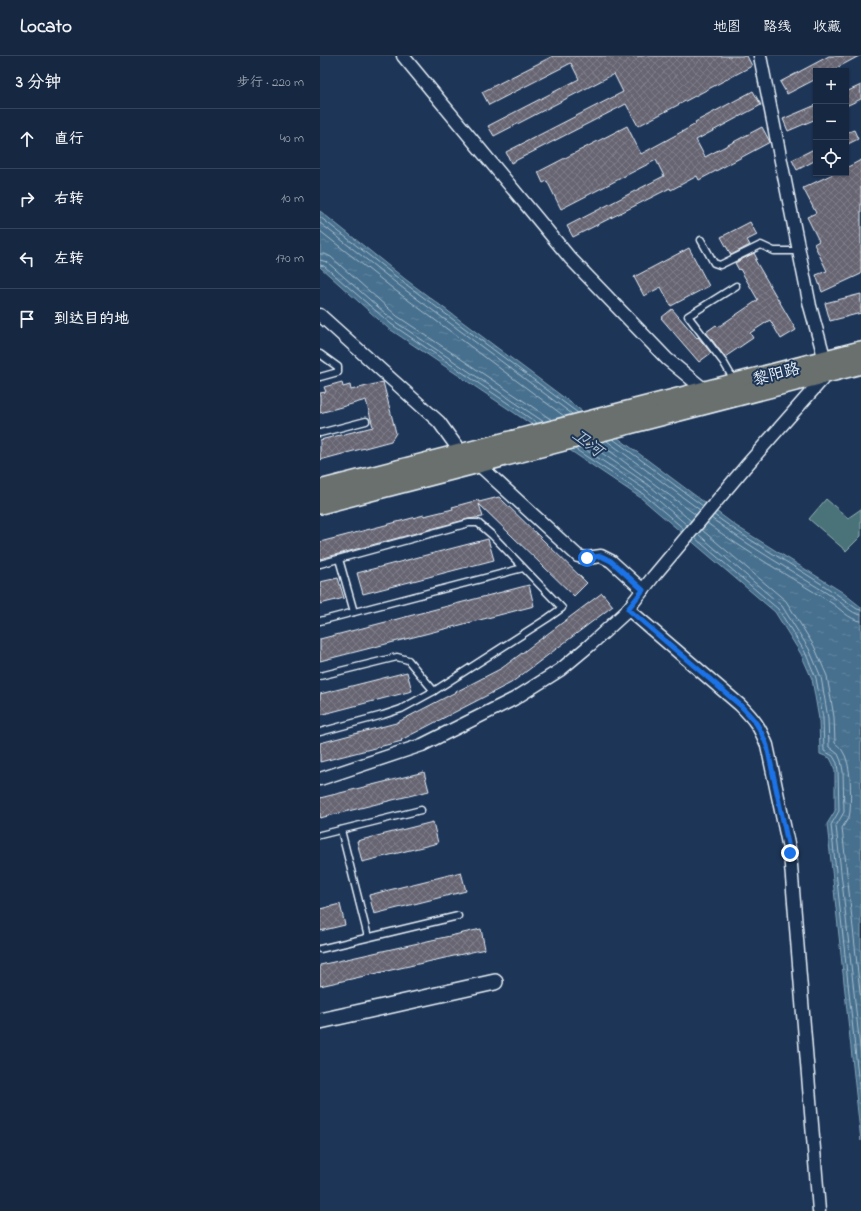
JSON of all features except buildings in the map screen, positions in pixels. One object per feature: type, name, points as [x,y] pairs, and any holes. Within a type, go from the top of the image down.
[{"type":"main road","name":"黎阳路","points":[[697,398],[826,366],[861,351]]},
{"type":"main road","name":"黎阳路","points":[[697,398],[735,383],[826,366],[861,364]]},
{"type":"main road","points":[[320,504],[476,457],[697,398]]},
{"type":"main road","points":[[320,490],[476,457]]},
{"type":"street","points":[[403,56],[570,258],[667,359],[697,398]]},
{"type":"street","points":[[320,779],[422,745],[514,699],[560,670],[590,645],[628,609],[826,366],[810,306],[760,56]]},
{"type":"street","points":[[320,315],[439,422],[578,556],[587,558],[601,556],[611,561],[643,590]]},
{"type":"street","points":[[628,609],[740,705],[755,720],[761,730],[767,746],[790,853],[819,1211]]},
{"type":"street","points":[[320,1021],[495,982]]},
{"type":"lane","points":[[701,240],[714,263],[720,265],[761,245],[774,251],[799,250]]},
{"type":"lane","points":[[735,383],[724,363],[688,316],[736,286]]},
{"type":"lane","points":[[320,354],[338,367],[338,372],[320,377]]},
{"type":"lane","points":[[320,433],[366,421]]},
{"type":"lane","points":[[320,564],[469,523],[478,523],[492,535],[562,608],[434,691],[401,709],[383,716],[320,732]]},
{"type":"lane","points":[[339,559],[354,612]]},
{"type":"lane","points":[[320,621],[523,568]]},
{"type":"lane","points":[[320,676],[397,657],[408,660],[434,691]]},
{"type":"lane","points":[[320,835],[421,810]]},
{"type":"lane","points":[[341,830],[368,937]]},
{"type":"lane","points":[[320,948],[458,916]]},
{"type":"green space","points":[[826,499],[848,518],[861,509],[861,536],[846,551],[809,519]]},
{"type":"water","name":"卫河","points":[[320,211],[405,279],[736,526],[842,592],[861,607],[861,1141],[827,824],[835,811],[835,771],[830,758],[820,754],[819,719],[812,679],[801,654],[775,612],[641,498],[388,328],[320,267]]},
{"type":"route","points":[[587,558],[601,556],[611,561],[643,590],[628,609],[740,705],[755,720],[761,730],[767,746],[790,853]]}]
